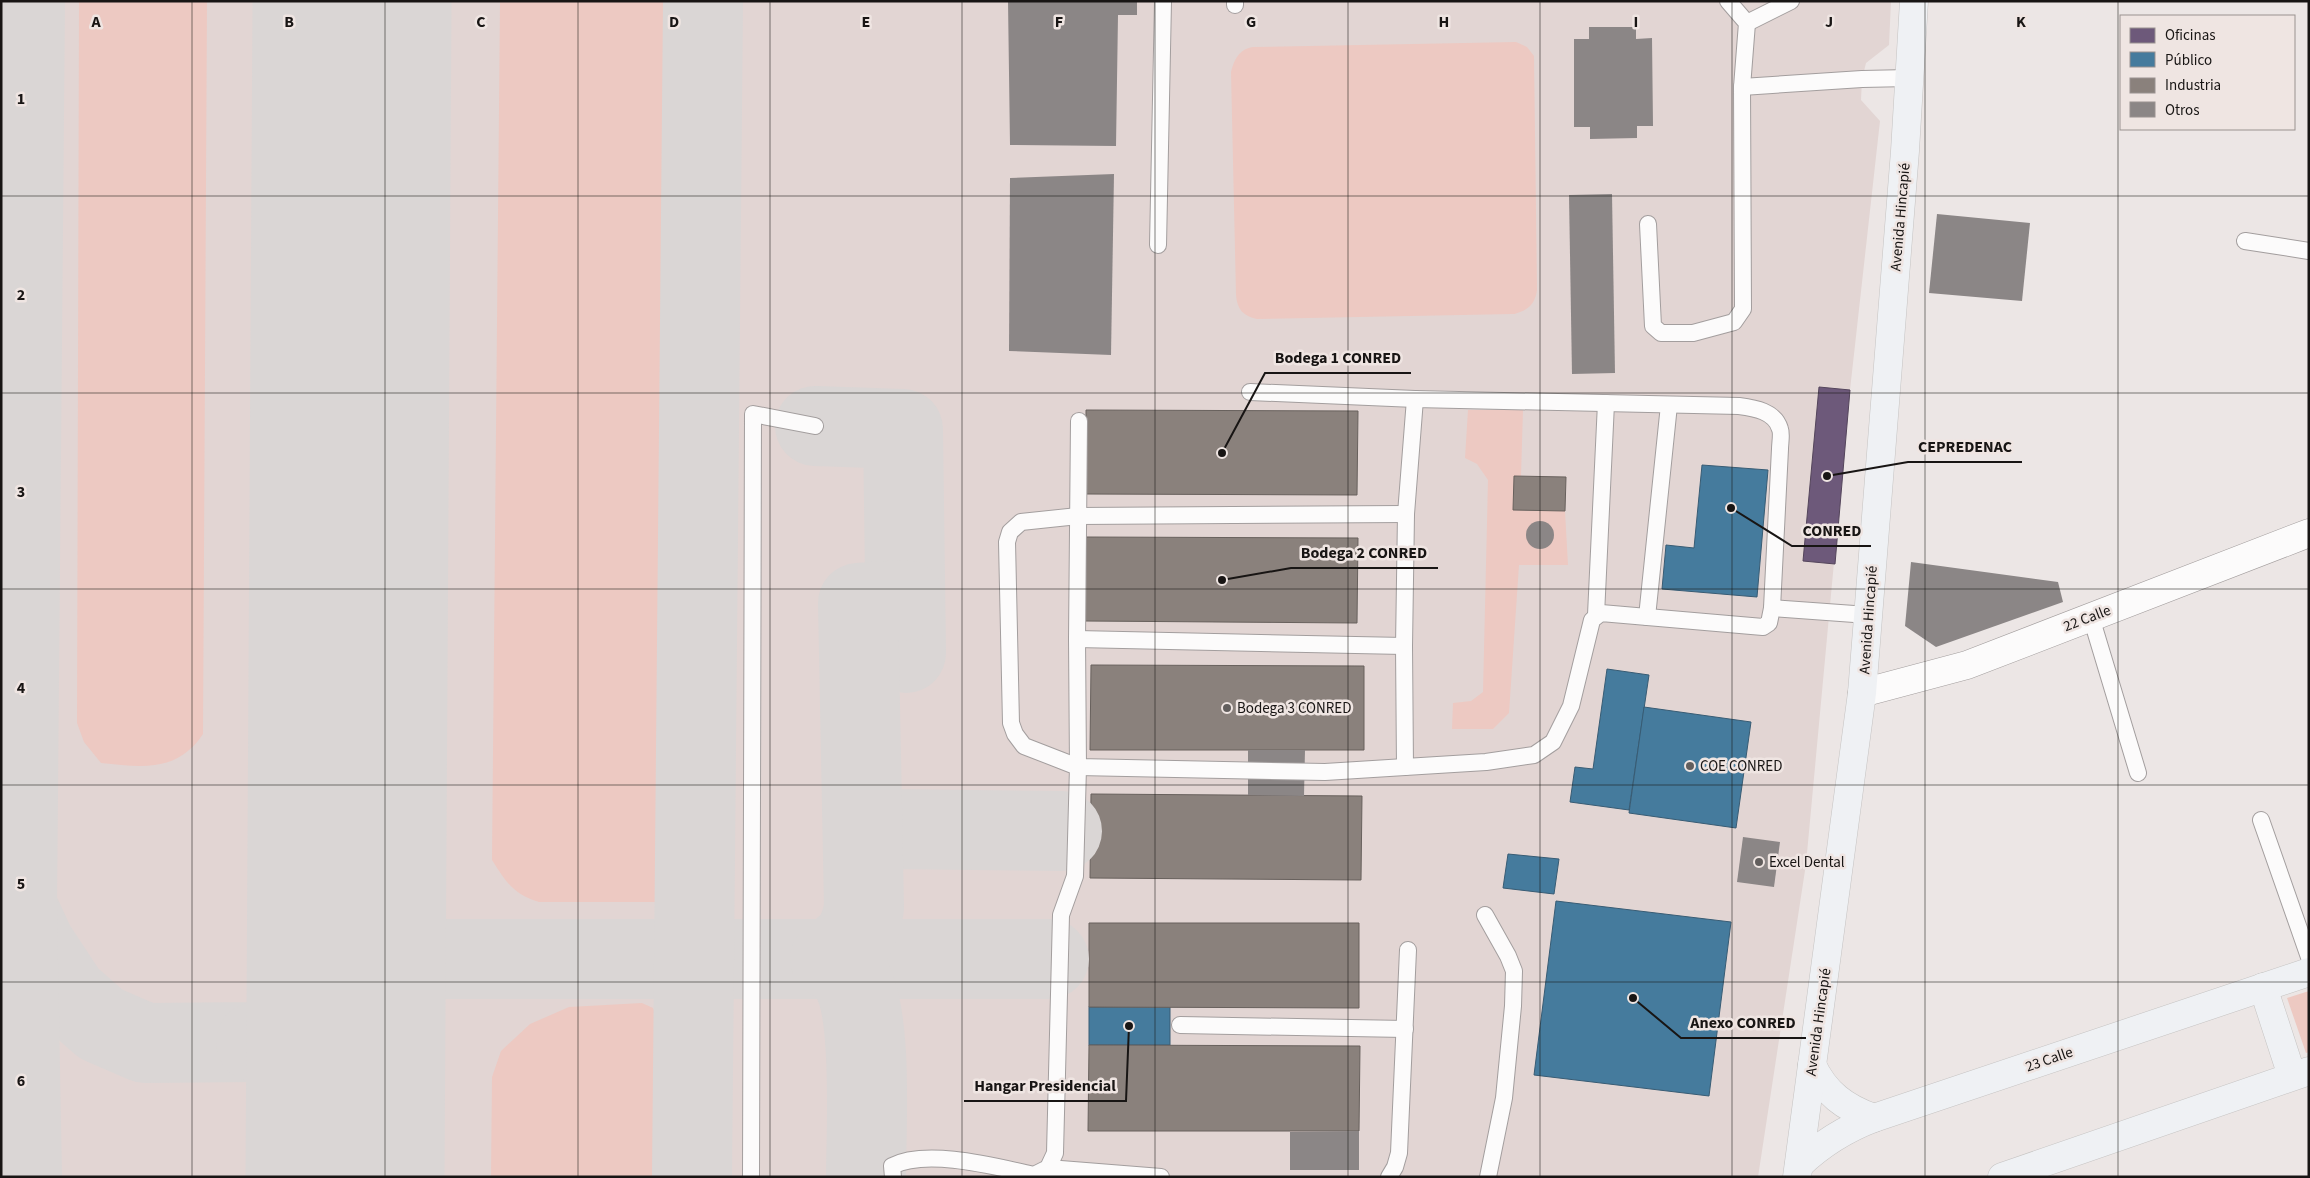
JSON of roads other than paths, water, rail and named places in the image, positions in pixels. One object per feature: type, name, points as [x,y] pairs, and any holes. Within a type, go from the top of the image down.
[{"type":"main road","name":"Avenida Hincapié","points":[[1798,1171],[1862,693],[1914,1]]},
{"type":"main road","name":"23 Calle","points":[[1798,1171],[1833,1137],[1853,1126],[2309,972]]},
{"type":"main road","points":[[2002,1177],[2300,1074],[2263,987]]},
{"type":"main road","points":[[1812,1065],[1818,1078],[1838,1100],[1849,1108],[1874,1118]]},
{"type":"street","name":"22 Calle","points":[[1862,693],[1967,665],[2309,533]]},
{"type":"lane","points":[[1158,245],[1163,1]]},
{"type":"lane","points":[[1648,224],[1653,326],[1660,333],[1693,333],[1734,322],[1743,309],[1742,88],[1747,22],[1728,1]]},
{"type":"lane","points":[[1747,22],[1791,1]]},
{"type":"lane","points":[[1742,88],[1862,79],[1909,78]]},
{"type":"lane","points":[[2245,241],[2309,252]]},
{"type":"lane","points":[[1250,392],[1415,399],[1739,406],[1755,409],[1772,416],[1780,428],[1772,608],[1769,623],[1763,628],[1601,613],[1596,615],[1592,620],[1571,706],[1552,742],[1534,755],[1486,762],[1325,772],[1078,767],[1024,746],[1015,734],[1011,723],[1007,542],[1010,532],[1021,522],[1078,516],[1406,514]]},
{"type":"lane","points":[[1405,767],[1406,514],[1415,399]]},
{"type":"lane","points":[[1596,615],[1606,403]]},
{"type":"lane","points":[[1647,617],[1669,404]]},
{"type":"lane","points":[[751,1177],[753,414],[815,426]]},
{"type":"lane","points":[[1048,1168],[1055,1153],[1061,915],[1075,876],[1078,767],[1079,421]]},
{"type":"lane","points":[[1772,608],[1868,615]]},
{"type":"lane","points":[[2091,617],[2138,773]]},
{"type":"lane","points":[[1077,639],[1404,646]]},
{"type":"lane","points":[[2261,820],[2309,956]]},
{"type":"lane","points":[[1485,915],[1508,956],[1514,971],[1513,1006],[1504,1098],[1488,1177]]},
{"type":"lane","points":[[1389,1177],[1395,1168],[1400,1153],[1408,950]]},
{"type":"lane","points":[[1180,1024],[1405,1029]]},
{"type":"lane","points":[[892,1177],[892,1166],[904,1160],[968,1160],[1034,1175],[1048,1168],[1161,1177]]},
{"type":"place","name":"Bodega 1 CONRED","points":[[1222,453]]},
{"type":"place","name":"CEPREDENAC","points":[[1827,476]]},
{"type":"place","name":"CONRED","points":[[1731,508]]},
{"type":"place","name":"Bodega 2 CONRED","points":[[1222,580]]},
{"type":"place","name":"Bodega 3 CONRED","points":[[1227,708]]},
{"type":"place","name":"COE CONRED","points":[[1690,766]]},
{"type":"place","name":"Excel Dental","points":[[1759,862]]},
{"type":"place","name":"Anexo CONRED","points":[[1633,998]]},
{"type":"place","name":"Hangar Presidencial","points":[[1129,1026]]}]
